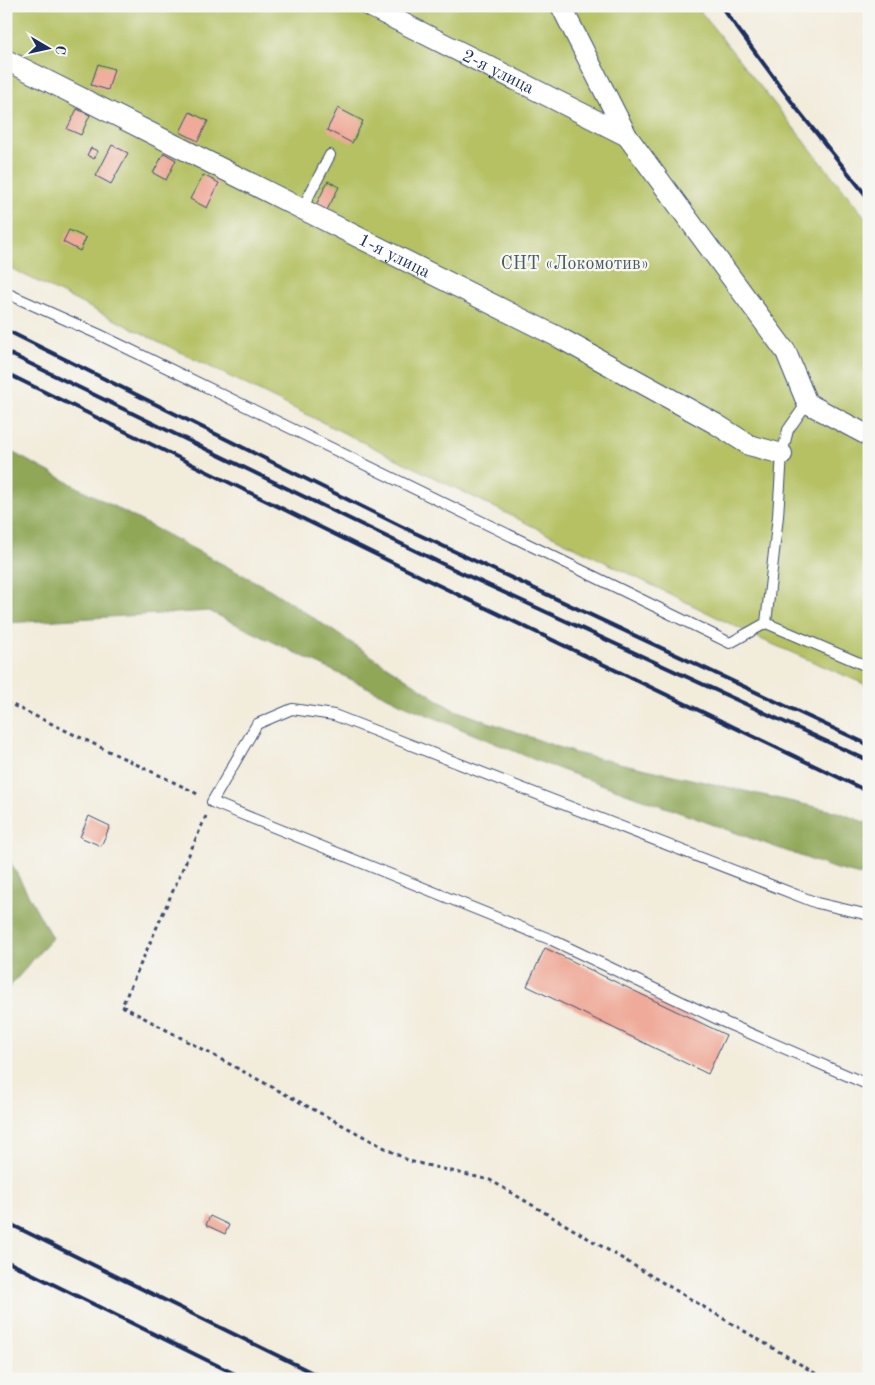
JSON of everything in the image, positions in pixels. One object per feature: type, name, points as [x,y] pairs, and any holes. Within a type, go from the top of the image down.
[{"type":"street","name":"2-я улица","points":[[369,6],[627,136]]},
{"type":"street","points":[[561,6],[627,136],[786,352],[807,403],[869,436]]},
{"type":"street","name":"1-я улица","points":[[6,60],[560,338],[716,424],[749,445],[782,454]]},
{"type":"lane","points":[[302,209],[330,155]]},
{"type":"lane","points":[[6,293],[98,334],[730,643],[766,623]]},
{"type":"lane","points":[[766,623],[778,516],[782,454],[788,430],[807,403]]},
{"type":"lane","points":[[766,623],[869,667]]},
{"type":"lane","points":[[869,916],[817,903],[334,715],[292,709],[256,724],[212,802],[552,940],[726,1023],[869,1085]]},
{"type":"path","points":[[6,702],[212,802],[122,1006],[409,1161],[490,1180],[825,1379]]},
{"type":"green space","name":"СНТ «Локомотив»","points":[[6,6],[696,6],[869,222],[869,686],[763,640],[6,266]]},
{"type":"green space","points":[[6,449],[271,590],[452,709],[575,753],[838,812],[869,824],[869,877],[836,869],[540,762],[404,705],[209,611],[6,623]]},
{"type":"green space","points":[[6,854],[52,938],[6,991]]},
{"type":"building","points":[[98,64],[114,69],[108,90],[91,85]]},
{"type":"building","points":[[338,108],[363,121],[352,143],[327,130]]},
{"type":"building","points":[[77,109],[90,115],[81,135],[67,129]]},
{"type":"building","points":[[190,112],[208,121],[198,141],[180,132]]},
{"type":"building","points":[[112,145],[128,153],[111,184],[96,176]]},
{"type":"building","points":[[91,148],[98,151],[94,159],[87,155]]},
{"type":"building","points":[[164,153],[176,160],[166,180],[153,173]]},
{"type":"building","points":[[203,175],[219,183],[207,208],[190,199]]},
{"type":"building","points":[[328,181],[339,187],[326,212],[315,207]]},
{"type":"building","points":[[69,230],[86,238],[80,251],[63,242]]},
{"type":"building","points":[[89,816],[110,826],[101,846],[80,837]]},
{"type":"building","points":[[545,948],[726,1035],[708,1074],[527,986]]},
{"type":"building","points":[[210,1216],[229,1225],[225,1234],[206,1225]]},
{"type":"railway","points":[[721,6],[797,109],[869,199]]},
{"type":"railway","points":[[6,330],[413,532],[869,745]]},
{"type":"railway","points":[[6,352],[453,569],[869,761]]},
{"type":"railway","points":[[6,373],[438,585],[869,792]]},
{"type":"railway","points":[[6,1222],[325,1379]]},
{"type":"railway","points":[[6,1261],[245,1379]]}]
